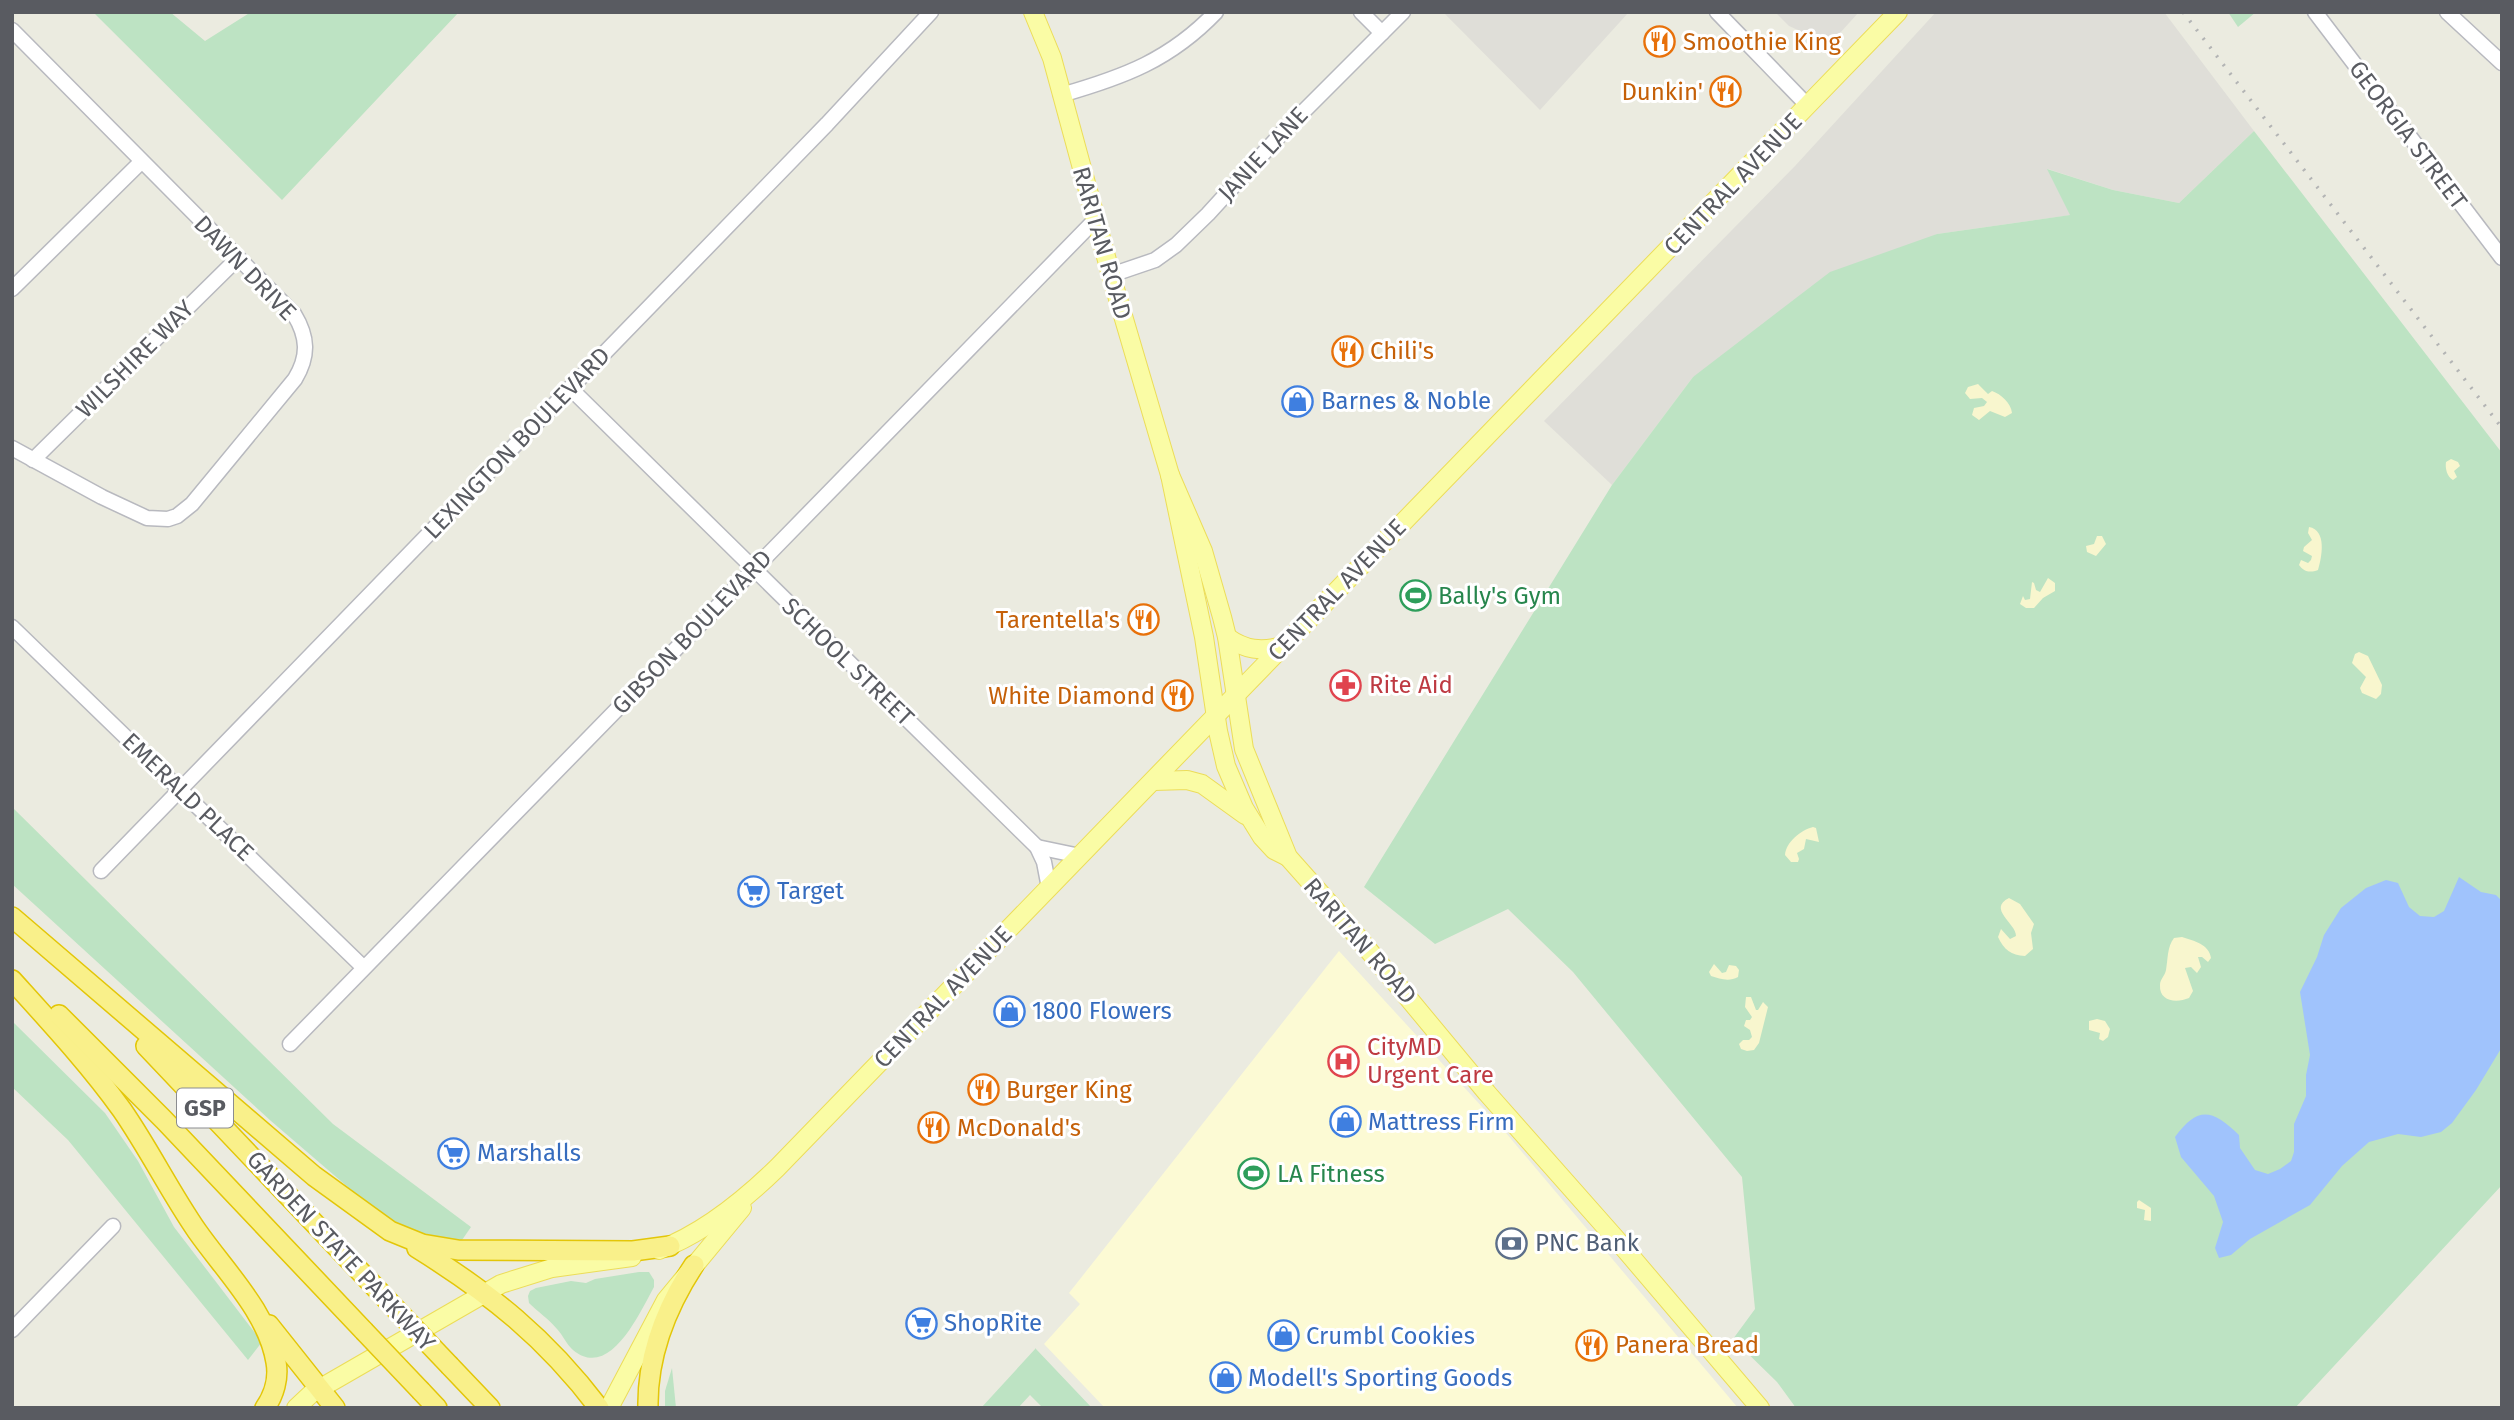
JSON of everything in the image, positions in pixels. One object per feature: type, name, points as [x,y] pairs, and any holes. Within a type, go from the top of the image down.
[{"type":"highway","points":[[12,918],[314,1176],[390,1231],[485,1292],[554,1354],[599,1408]]},
{"type":"highway","name":"GARDEN STATE PARKWAY","points":[[12,918],[157,1057],[490,1408]]},
{"type":"highway","name":"GARDEN STATE PARKWAY","points":[[12,972],[164,1120],[437,1408]]},
{"type":"highway","points":[[12,980],[120,1107],[192,1224],[335,1408]]},
{"type":"highway","points":[[390,1231],[422,1244],[458,1250],[633,1251],[670,1246]]},
{"type":"highway","points":[[648,1408],[650,1371],[659,1336],[674,1299],[694,1265]]},
{"type":"highway","points":[[238,1286],[258,1318],[276,1362],[274,1388],[265,1408]]},
{"type":"main road","name":"RARITAN ROAD","points":[[1033,12],[1052,58],[1095,220],[1170,475],[1204,637],[1226,766],[1250,819],[1268,845],[1288,857],[1345,921],[1487,1093],[1760,1408]]},
{"type":"main road","name":"CENTRAL AVENUE","points":[[609,1408],[653,1320],[694,1265],[777,1168],[1898,12]]},
{"type":"main road","name":"RARITAN ROAD","points":[[1170,475],[1203,551],[1227,637],[1240,734],[1246,756],[1288,857]]},
{"type":"main road","points":[[1227,637],[1240,646],[1257,650],[1283,646]]},
{"type":"main road","points":[[1154,781],[1187,780],[1202,784],[1250,819]]},
{"type":"main road","name":"CENTRAL AVENUE","points":[[296,1408],[321,1388],[485,1292],[540,1270],[627,1258],[670,1246],[725,1212],[777,1168]]},
{"type":"street","name":"LEXINGTON BOULEVARD","points":[[100,871],[827,124],[931,12]]},
{"type":"street","points":[[1061,95],[1116,79],[1152,62],[1199,30],[1216,12]]},
{"type":"street","points":[[1361,12],[1382,33]]},
{"type":"street","name":"JANIE LANE","points":[[1111,275],[1155,260],[1176,244],[1403,12]]},
{"type":"street","points":[[1717,12],[1808,106]]},
{"type":"street","name":"GEORGIA STREET","points":[[2315,12],[2502,258]]},
{"type":"street","points":[[2447,12],[2502,63]]},
{"type":"street","name":"DAWN DRIVE","points":[[12,30],[294,314],[305,339],[304,359],[295,379],[192,504],[177,516],[147,519],[12,448]]},
{"type":"street","points":[[12,289],[141,162]]},
{"type":"street","name":"GIBSON BOULEVARD","points":[[290,1044],[1095,220]]},
{"type":"street","name":"WILSHIRE WAY","points":[[33,460],[238,258]]},
{"type":"street","name":"SCHOOL STREET","points":[[570,388],[1038,847],[1049,888]]},
{"type":"street","name":"EMERALD PLACE","points":[[12,627],[363,967]]},
{"type":"street","points":[[1038,847],[1080,856]]},
{"type":"street","points":[[12,1330],[114,1226]]},
{"type":"shaded area","points":[[1443,12],[1629,12],[1540,110]]},
{"type":"shaded area","points":[[1775,12],[1859,12],[1830,44],[1789,26]]},
{"type":"shaded area","points":[[1936,12],[2164,12],[2254,131],[2179,203],[2113,190],[2048,169],[2071,215],[1937,234],[1693,377],[1612,485],[1544,421],[1795,166]]},
{"type":"shaded area","points":[[1339,951],[1506,1133],[1738,1408],[1105,1408],[1044,1344],[1080,1304],[1069,1293]]},
{"type":"green space","points":[[93,12],[170,12],[205,41],[251,12],[459,12],[282,200]]},
{"type":"green space","points":[[2228,12],[2256,12],[2238,27]]},
{"type":"green space","points":[[2254,131],[2502,453],[2502,1185],[2295,1408],[1796,1408],[1777,1382],[1733,1339],[1755,1309],[1742,1177],[1573,972],[1508,909],[1435,944],[1364,887],[1612,485],[1693,377],[1830,272],[1937,234],[2070,215],[2047,169],[2113,190],[2179,203]]},
{"type":"green space","points":[[12,807],[333,1124],[471,1227],[460,1243],[406,1231],[349,1188],[271,1121],[12,884]]},
{"type":"green space","points":[[12,1021],[105,1113],[138,1161],[174,1227],[262,1342],[248,1360],[68,1140],[12,1087]]},
{"type":"green space","points":[[649,1272],[654,1280],[654,1287],[622,1340],[599,1357],[587,1357],[573,1350],[554,1325],[529,1303],[530,1291],[536,1288],[571,1281],[586,1283]]},
{"type":"green space","points":[[1036,1348],[1092,1408],[1043,1408],[1030,1395],[1018,1408],[981,1408]]},
{"type":"green space","points":[[672,1368],[676,1408],[665,1408],[665,1391]]},
{"type":"sand","points":[[1978,384],[1988,394],[1992,391],[2008,402],[2012,413],[2005,417],[1990,411],[1979,420],[1972,415],[1974,408],[1984,406],[1987,402],[1982,398],[1970,399],[1965,393],[1968,387]]},
{"type":"sand","points":[[2451,459],[2460,466],[2454,471],[2457,477],[2453,480],[2446,467],[2446,462]]},
{"type":"sand","points":[[2309,527],[2319,533],[2322,545],[2318,570],[2312,571],[2299,565],[2301,560],[2308,563],[2311,560],[2312,556],[2303,551],[2312,540],[2308,533]]},
{"type":"sand","points":[[2097,536],[2102,536],[2106,544],[2096,556],[2087,552],[2086,546],[2094,544]]},
{"type":"sand","points":[[2048,578],[2055,583],[2055,591],[2043,598],[2034,608],[2026,608],[2020,604],[2023,596],[2025,600],[2030,599],[2032,582],[2040,592]]},
{"type":"sand","points":[[2359,652],[2368,656],[2382,685],[2381,694],[2376,699],[2362,693],[2360,688],[2366,677],[2352,663],[2355,654]]},
{"type":"sand","points":[[1813,827],[1816,828],[1819,842],[1806,839],[1804,849],[1797,853],[1798,862],[1791,862],[1785,855],[1791,841]]},
{"type":"sand","points":[[2009,898],[2020,904],[2034,924],[2031,933],[2033,949],[2025,956],[2008,951],[1998,937],[2001,929],[2010,939],[2016,936],[2001,907]]},
{"type":"sand","points":[[2182,937],[2204,946],[2211,958],[2208,962],[2198,957],[2201,967],[2197,973],[2191,967],[2185,968],[2193,991],[2189,998],[2174,1001],[2162,995],[2160,983],[2172,942],[2174,938]]},
{"type":"sand","points":[[1714,964],[1722,973],[1726,972],[1729,965],[1736,966],[1739,970],[1738,977],[1728,980],[1711,976],[1709,972]]},
{"type":"sand","points":[[1746,997],[1751,997],[1756,1010],[1763,1002],[1768,1007],[1759,1043],[1754,1050],[1747,1051],[1741,1049],[1739,1044],[1752,1037],[1750,1030],[1744,1026],[1746,1020],[1752,1017],[1745,1007]]},
{"type":"sand","points":[[2089,1021],[2105,1021],[2110,1029],[2108,1037],[2103,1041],[2099,1039],[2100,1033],[2089,1030]]},
{"type":"sand","points":[[2139,1200],[2151,1208],[2151,1221],[2144,1220],[2145,1210],[2137,1208]]},
{"type":"water","points":[[2459,877],[2481,892],[2496,895],[2502,901],[2502,1047],[2476,1090],[2452,1123],[2441,1132],[2421,1137],[2398,1134],[2369,1142],[2342,1166],[2310,1205],[2250,1239],[2231,1255],[2219,1258],[2215,1248],[2223,1222],[2214,1196],[2181,1157],[2175,1137],[2198,1116],[2213,1116],[2239,1135],[2240,1148],[2255,1170],[2268,1174],[2291,1161],[2294,1152],[2294,1124],[2306,1096],[2310,1055],[2300,992],[2324,935],[2341,908],[2366,888],[2386,880],[2398,883],[2409,907],[2420,916],[2434,917],[2444,911]]},
{"type":"railway","points":[[2183,12],[2502,428]]},
{"type":"place","name":"Smoothie King","points":[[1660,42]]},
{"type":"place","name":"Dunkin'","points":[[1726,92]]},
{"type":"place","name":"Chili's","points":[[1347,351]]},
{"type":"place","name":"Barnes & Noble","points":[[1298,401]]},
{"type":"place","name":"Bally's Gym","points":[[1415,596]]},
{"type":"place","name":"Tarentella's","points":[[1143,620]]},
{"type":"place","name":"Rite Aid","points":[[1346,685]]},
{"type":"place","name":"White Diamond","points":[[1178,696]]},
{"type":"place","name":"Target","points":[[754,891]]},
{"type":"place","name":"1800 Flowers","points":[[1009,1011]]},
{"type":"place","name":"CityMD Urgent Care","points":[[1344,1061]]},
{"type":"place","name":"Burger King","points":[[983,1090]]},
{"type":"place","name":"Mattress Firm","points":[[1345,1122]]},
{"type":"place","name":"McDonald's","points":[[934,1128]]},
{"type":"place","name":"Marshalls","points":[[454,1153]]},
{"type":"place","name":"LA Fitness","points":[[1254,1174]]},
{"type":"place","name":"PNC Bank","points":[[1512,1243]]},
{"type":"place","name":"ShopRite","points":[[921,1323]]},
{"type":"place","name":"Crumbl Cookies","points":[[1283,1336]]},
{"type":"place","name":"Panera Bread","points":[[1592,1345]]},
{"type":"place","name":"Modell's Sporting Goods","points":[[1225,1378]]}]
